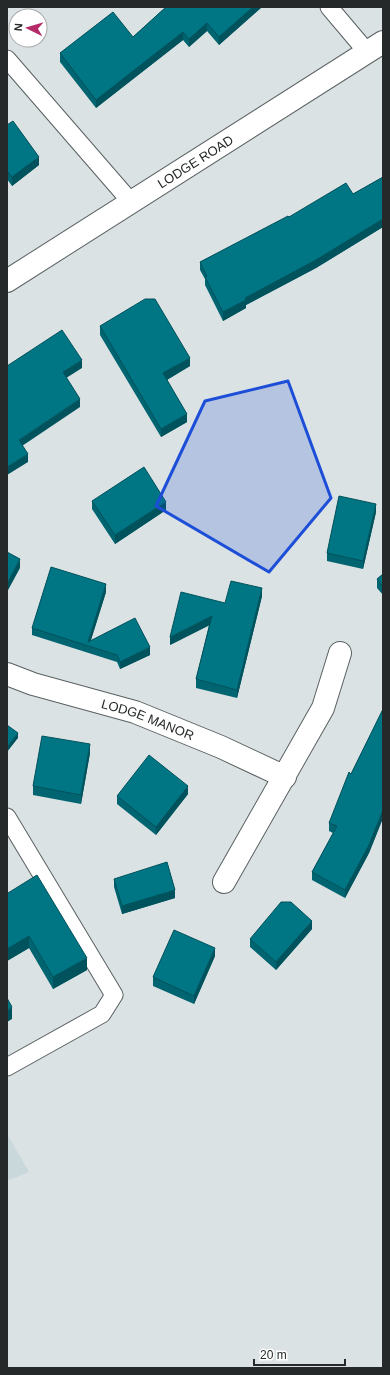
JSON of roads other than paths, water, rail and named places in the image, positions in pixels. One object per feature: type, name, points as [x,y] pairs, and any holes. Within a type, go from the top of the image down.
[{"type":"street","name":"LODGE ROAD","points":[[7,281],[375,47]]},
{"type":"street","points":[[224,882],[323,708],[340,653]]},
{"type":"street","name":"LODGE MANOR","points":[[7,674],[33,684],[135,712],[221,747],[284,777]]},
{"type":"lane","points":[[329,7],[375,47]]},
{"type":"lane","points":[[7,59],[131,202]]},
{"type":"lane","points":[[7,817],[114,995],[102,1014],[7,1066]]}]
